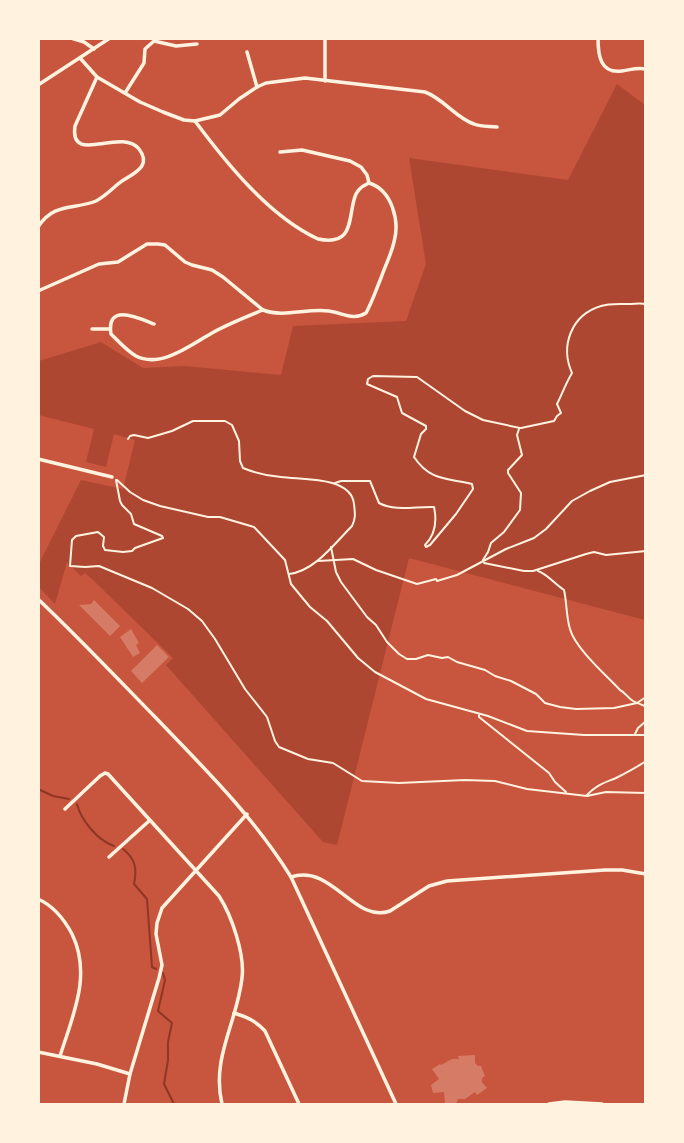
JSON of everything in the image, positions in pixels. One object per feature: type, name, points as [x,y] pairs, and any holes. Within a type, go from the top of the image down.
[{"type":"street","points":[[71,38],[94,49]]},
{"type":"street","points":[[38,85],[110,38]]},
{"type":"street","points":[[325,38],[325,81]]},
{"type":"street","points":[[598,38],[599,57],[609,70],[620,71],[636,67],[646,69]]},
{"type":"street","points":[[125,93],[144,63],[144,54],[149,45],[155,41],[176,46],[197,44]]},
{"type":"street","points":[[247,52],[257,87]]},
{"type":"street","points":[[80,58],[97,78],[184,120],[195,121],[220,115],[266,83],[305,78],[425,92],[440,99],[467,121],[476,125],[497,127]]},
{"type":"street","points":[[38,227],[49,214],[58,210],[99,200],[136,174],[142,165],[141,152],[130,142],[123,140],[89,146],[76,141],[75,126],[97,78]]},
{"type":"street","points":[[195,121],[213,145],[273,211],[318,239],[342,236],[351,221],[356,193],[360,187],[369,183]]},
{"type":"street","points":[[38,291],[99,264],[118,262],[147,244],[158,243],[165,245],[185,262],[212,270],[223,277],[263,310],[277,314],[307,310],[327,311],[360,317],[366,313],[395,241],[396,218],[388,198],[369,183],[361,167],[350,161],[302,150],[280,152]]},
{"type":"street","points":[[154,324],[119,314],[110,329],[111,334],[135,356],[152,359],[184,350],[212,332],[263,310]]},
{"type":"street","points":[[92,329],[110,329]]},
{"type":"street","points":[[38,459],[115,478]]},
{"type":"street","points":[[39,600],[247,814],[276,852],[291,877],[396,1104]]},
{"type":"street","points":[[65,809],[106,773],[225,905],[235,932],[242,978],[220,1065],[222,1104]]},
{"type":"street","points":[[124,1104],[130,1074],[162,965],[156,934],[162,908],[247,814]]},
{"type":"street","points":[[109,857],[150,820]]},
{"type":"street","points":[[291,877],[315,876],[363,908],[384,913],[429,886],[447,881],[605,870],[646,874]]},
{"type":"street","points":[[38,899],[53,908],[67,924],[81,962],[78,998],[60,1056]]},
{"type":"street","points":[[234,1013],[249,1017],[265,1031],[299,1104]]},
{"type":"street","points":[[38,1052],[130,1074]]},
{"type":"street","points":[[548,1104],[602,1104]]},
{"type":"path","points":[[335,483],[368,480],[379,503],[387,507],[434,508],[436,520],[433,533],[425,545],[430,545],[456,514],[473,489],[472,484],[440,479],[417,463],[414,457],[426,426],[402,413],[397,397],[367,384],[368,379],[373,376],[417,377],[465,411],[483,420],[520,428],[554,421],[561,413],[557,404],[572,373],[568,366],[567,341],[575,323],[590,310],[610,304],[646,304]]},
{"type":"path","points":[[128,439],[134,435],[148,438],[193,421],[225,421],[232,425],[239,441],[243,468],[274,477],[335,483],[351,494],[355,519],[352,526],[317,562]]},
{"type":"path","points":[[481,562],[491,543],[504,532],[520,510],[521,493],[508,473],[522,455],[517,435],[520,428]]},
{"type":"path","points":[[289,574],[317,562],[353,559],[417,584],[457,575],[506,549],[534,538],[572,501],[590,491],[610,482],[646,475]]},
{"type":"path","points":[[115,478],[136,496],[160,506],[208,517],[220,517],[254,527],[285,561],[291,584],[358,658],[374,672],[426,699],[527,731],[583,735],[646,735]]},
{"type":"path","points":[[115,478],[122,505],[131,514],[134,524],[163,538],[123,552],[105,550],[104,537],[98,532],[76,536],[72,540],[70,566],[99,566],[152,588],[188,609],[202,621],[245,690],[267,717],[279,747],[308,759],[332,763],[362,781],[495,781],[527,789],[587,796],[606,792],[646,793]]},
{"type":"path","points":[[331,547],[341,582],[387,642],[407,659],[428,655],[450,658],[530,690],[551,706],[576,709],[614,708],[637,703],[646,707]]},
{"type":"path","points":[[481,562],[524,571],[536,570],[594,552],[606,555],[646,551]]},
{"type":"path","points":[[536,570],[564,590],[568,622],[574,640],[599,670],[637,703]]},
{"type":"path","points":[[618,706],[627,696]]},
{"type":"path","points":[[637,703],[646,697]]},
{"type":"path","points":[[479,714],[479,717],[548,773],[567,793]]},
{"type":"path","points":[[634,735],[646,721]]},
{"type":"path","points":[[587,796],[602,783],[615,779],[646,761]]},
{"type":"shaded area","points":[[617,84],[645,105],[645,620],[409,558],[337,845],[323,842],[166,665],[173,658],[92,579],[85,573],[81,576],[67,562],[55,604],[39,587],[38,566],[81,480],[123,489],[135,440],[114,434],[106,467],[86,462],[94,429],[39,415],[39,361],[101,342],[143,368],[185,366],[281,375],[293,326],[406,321],[426,264],[409,158],[568,180]]},
{"type":"building","points":[[94,600],[120,626],[110,636],[79,605],[91,604]]},
{"type":"building","points":[[131,629],[139,643],[136,645],[140,653],[133,657],[120,637]]},
{"type":"building","points":[[157,645],[169,657],[142,683],[131,671]]},
{"type":"building","points":[[475,1055],[475,1063],[481,1066],[485,1076],[482,1082],[487,1088],[477,1095],[475,1092],[465,1099],[458,1099],[456,1104],[445,1104],[444,1092],[433,1093],[431,1085],[439,1079],[432,1069],[452,1059],[459,1059],[458,1056]]},
{"type":"waterway","points":[[38,789],[69,799]]},
{"type":"waterway","points":[[77,804],[91,829],[114,846]]},
{"type":"waterway","points":[[123,849],[134,865],[134,884],[147,899],[152,967],[156,969]]},
{"type":"waterway","points":[[163,973],[165,980],[158,1011],[172,1023],[164,1084],[174,1104]]}]
